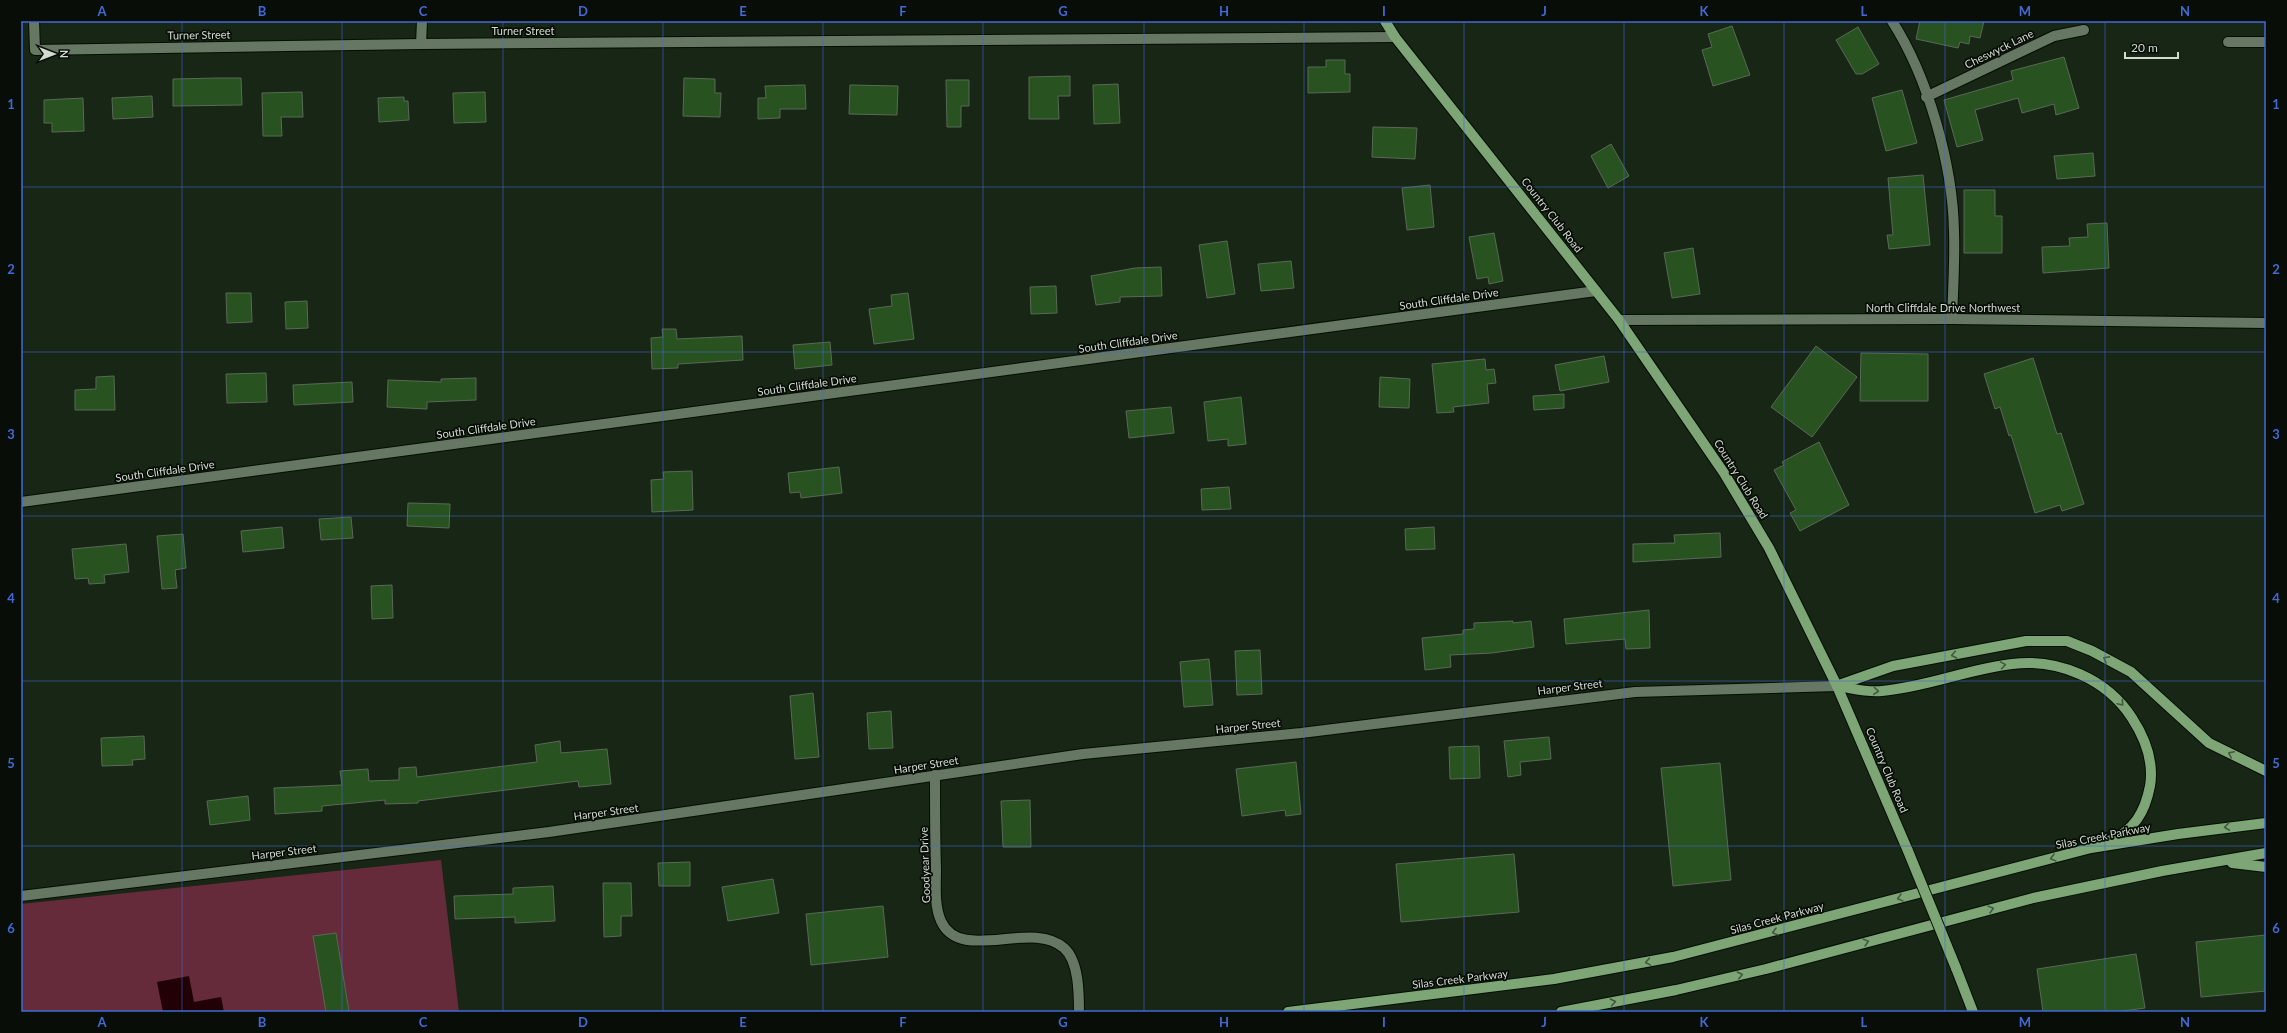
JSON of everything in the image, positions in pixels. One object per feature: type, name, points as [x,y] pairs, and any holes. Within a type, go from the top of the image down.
[{"type":"main road","name":"Country Club Road","points":[[1385,21],[1395,37],[1619,320],[1724,473],[1770,548],[1837,686],[1908,851],[1973,1012]]},
{"type":"main road","points":[[1837,686],[1893,666],[2026,641],[2067,641],[2092,651],[2131,672],[2209,743],[2266,771]]},
{"type":"main road","points":[[1837,686],[1880,692],[1927,685],[1990,667],[2014,663],[2038,664],[2062,668],[2100,683],[2112,693],[2138,726],[2151,764],[2151,781],[2147,798],[2134,826],[2121,836],[2091,848]]},
{"type":"main road","name":"Silas Creek Parkway","points":[[1288,1012],[1554,979],[1672,957],[2091,848],[2178,834],[2266,823]]},
{"type":"main road","points":[[1561,1012],[1676,990],[1766,969],[2033,898],[2162,871],[2266,853]]},
{"type":"main road","points":[[2220,861],[2266,867]]},
{"type":"street","name":"Turner Street","points":[[34,21],[35,50],[421,44],[1395,37]]},
{"type":"street","points":[[421,44],[422,21]]},
{"type":"street","points":[[1892,21],[1915,67],[1926,97],[1938,135],[1950,190],[1954,231],[1952,320]]},
{"type":"street","name":"Cheswyck Lane","points":[[1926,97],[2054,36],[2084,30]]},
{"type":"street","points":[[2228,42],[2266,42]]},
{"type":"street","name":"South Cliffdale Drive","points":[[21,502],[1596,291]]},
{"type":"street","name":"North Cliffdale Drive Northwest","points":[[1619,320],[1952,320],[2266,323]]},
{"type":"street","name":"Harper Street","points":[[21,896],[549,832],[799,797],[935,775],[1082,754],[1300,733],[1635,692],[1837,686]]},
{"type":"street","name":"Goodyear Drive","points":[[935,775],[936,882],[941,921],[951,934],[964,940],[981,941],[1033,936],[1050,940],[1065,948],[1074,965],[1078,987],[1079,1012]]},
{"type":"shaded area","points":[[441,860],[459,1012],[21,1012],[21,904]]},
{"type":"shaded area","points":[[189,976],[194,1002],[221,997],[224,1012],[163,1012],[157,982]]},
{"type":"building","points":[[1920,21],[1984,21],[1980,38],[1970,36],[1969,44],[1960,42],[1958,48],[1916,39]]},
{"type":"building","points":[[1732,26],[1750,75],[1713,86],[1702,50],[1712,47],[1708,34]]},
{"type":"building","points":[[1858,27],[1879,64],[1862,74],[1856,74],[1836,40]]},
{"type":"building","points":[[2064,57],[2079,108],[2056,115],[2054,104],[2022,113],[2018,98],[1975,110],[1983,140],[1957,147],[1944,100],[2013,80],[2011,71]]},
{"type":"building","points":[[1326,60],[1345,60],[1345,74],[1350,74],[1350,92],[1308,93],[1308,67],[1326,67]]},
{"type":"building","points":[[1070,76],[1070,96],[1058,96],[1059,119],[1029,119],[1029,77]]},
{"type":"building","points":[[241,78],[242,105],[173,106],[173,79]]},
{"type":"building","points":[[684,78],[715,79],[715,93],[721,93],[720,117],[683,116]]},
{"type":"building","points":[[946,80],[969,80],[969,106],[961,106],[961,127],[947,127]]},
{"type":"building","points":[[1118,84],[1120,123],[1094,124],[1093,85]]},
{"type":"building","points":[[805,85],[806,109],[780,109],[780,118],[758,119],[758,98],[766,98],[765,86]]},
{"type":"building","points":[[850,85],[898,86],[897,115],[849,114]]},
{"type":"building","points":[[1902,90],[1917,143],[1886,151],[1872,98]]},
{"type":"building","points":[[302,92],[303,117],[281,117],[282,136],[263,136],[262,93]]},
{"type":"building","points":[[485,92],[486,122],[454,123],[453,93]]},
{"type":"building","points":[[152,96],[153,117],[113,119],[112,98]]},
{"type":"building","points":[[404,97],[404,101],[408,101],[409,120],[379,122],[378,98]]},
{"type":"building","points":[[83,98],[84,131],[52,132],[52,123],[44,123],[44,100]]},
{"type":"building","points":[[1373,127],[1417,128],[1415,159],[1372,157]]},
{"type":"building","points":[[1611,144],[1629,176],[1608,188],[1591,156]]},
{"type":"building","points":[[2093,153],[2095,176],[2057,179],[2054,156]]},
{"type":"building","points":[[1923,175],[1930,245],[1889,249],[1887,235],[1893,235],[1888,178]]},
{"type":"building","points":[[1430,185],[1434,227],[1407,230],[1402,188]]},
{"type":"building","points":[[1964,190],[1995,190],[1995,216],[2002,216],[2002,253],[1964,253]]},
{"type":"building","points":[[2107,223],[2109,268],[2043,273],[2042,247],[2070,246],[2069,238],[2088,237],[2087,224]]},
{"type":"building","points":[[1494,233],[1503,281],[1489,284],[1488,277],[1477,279],[1469,237]]},
{"type":"building","points":[[1227,241],[1235,294],[1207,298],[1199,245]]},
{"type":"building","points":[[1693,248],[1700,294],[1672,298],[1664,253]]},
{"type":"building","points":[[1291,261],[1294,288],[1261,291],[1258,264]]},
{"type":"building","points":[[1161,267],[1162,296],[1120,297],[1120,302],[1096,305],[1091,276],[1135,268]]},
{"type":"building","points":[[1056,286],[1057,313],[1031,314],[1030,287]]},
{"type":"building","points":[[226,293],[251,293],[252,322],[227,323]]},
{"type":"building","points":[[908,293],[914,339],[874,344],[869,309],[892,306],[891,295]]},
{"type":"building","points":[[307,301],[308,328],[286,329],[285,302]]},
{"type":"building","points":[[662,329],[676,329],[677,339],[742,336],[743,360],[678,364],[678,368],[652,369],[651,338],[663,337]]},
{"type":"building","points":[[830,342],[832,365],[795,369],[793,345]]},
{"type":"building","points":[[1816,346],[1857,377],[1812,437],[1771,407]]},
{"type":"building","points":[[1861,353],[1928,354],[1928,401],[1860,401]]},
{"type":"building","points":[[1604,356],[1609,382],[1560,391],[1555,365]]},
{"type":"building","points":[[2033,358],[2057,434],[2061,433],[2084,504],[2062,511],[2060,505],[2035,513],[2011,435],[2009,436],[2000,407],[1995,409],[1984,374]]},
{"type":"building","points":[[1485,359],[1486,370],[1494,369],[1496,383],[1487,384],[1489,403],[1453,407],[1454,412],[1437,413],[1432,364]]},
{"type":"building","points":[[266,373],[267,402],[227,403],[226,374]]},
{"type":"building","points":[[114,376],[115,410],[75,410],[75,390],[96,389],[96,377]]},
{"type":"building","points":[[1380,377],[1410,379],[1409,408],[1379,407]]},
{"type":"building","points":[[476,378],[476,400],[427,402],[427,409],[387,407],[388,380],[441,382],[441,379]]},
{"type":"building","points":[[352,382],[353,402],[294,405],[293,385]]},
{"type":"building","points":[[1564,394],[1564,408],[1534,410],[1533,396]]},
{"type":"building","points":[[1241,397],[1246,444],[1228,446],[1228,439],[1208,441],[1204,402]]},
{"type":"building","points":[[1171,407],[1174,433],[1129,438],[1126,411]]},
{"type":"building","points":[[1819,442],[1849,505],[1800,531],[1790,513],[1796,510],[1774,470],[1784,465],[1782,462]]},
{"type":"building","points":[[839,467],[842,493],[801,498],[800,492],[790,493],[788,473]]},
{"type":"building","points":[[692,471],[693,510],[652,512],[651,480],[664,479],[663,472]]},
{"type":"building","points":[[1229,487],[1231,509],[1202,510],[1201,489]]},
{"type":"building","points":[[408,503],[450,504],[449,528],[407,526]]},
{"type":"building","points":[[351,517],[353,538],[321,540],[319,519]]},
{"type":"building","points":[[282,527],[284,548],[243,552],[241,531]]},
{"type":"building","points":[[1434,527],[1435,549],[1406,550],[1405,529]]},
{"type":"building","points":[[1720,533],[1721,557],[1633,562],[1633,544],[1675,543],[1674,535]]},
{"type":"building","points":[[183,534],[186,568],[175,570],[177,588],[162,589],[157,536]]},
{"type":"building","points":[[126,544],[129,572],[104,575],[105,583],[89,584],[88,578],[75,579],[72,549]]},
{"type":"building","points":[[392,585],[393,618],[372,619],[371,586]]},
{"type":"building","points":[[1649,610],[1650,648],[1626,649],[1625,639],[1566,644],[1564,619]]},
{"type":"building","points":[[1513,621],[1513,623],[1531,621],[1534,647],[1492,653],[1450,655],[1451,667],[1425,670],[1422,638],[1463,634],[1463,630],[1474,629],[1474,623]]},
{"type":"building","points":[[1260,650],[1262,694],[1237,695],[1235,651]]},
{"type":"building","points":[[1209,659],[1213,705],[1184,707],[1180,662]]},
{"type":"building","points":[[813,693],[819,757],[795,759],[790,696]]},
{"type":"building","points":[[891,711],[893,748],[869,749],[867,713]]},
{"type":"building","points":[[144,736],[145,759],[132,760],[133,765],[102,766],[101,738]]},
{"type":"building","points":[[1549,737],[1551,759],[1520,762],[1521,775],[1508,777],[1504,741]]},
{"type":"building","points":[[560,741],[561,753],[607,749],[611,784],[579,787],[578,781],[418,801],[418,803],[385,804],[385,800],[322,806],[322,811],[275,814],[274,788],[342,785],[340,771],[368,769],[369,781],[399,780],[399,768],[416,767],[417,777],[537,762],[535,745]]},
{"type":"building","points":[[1479,746],[1480,778],[1450,779],[1449,747]]},
{"type":"building","points":[[1296,762],[1301,814],[1286,816],[1285,810],[1242,816],[1236,769]]},
{"type":"building","points":[[1720,763],[1731,880],[1673,886],[1661,768]]},
{"type":"building","points":[[248,796],[250,820],[210,825],[207,801]]},
{"type":"building","points":[[1030,800],[1031,847],[1003,847],[1001,801]]},
{"type":"building","points":[[1514,854],[1519,912],[1401,922],[1396,864]]},
{"type":"building","points":[[690,862],[690,886],[659,886],[658,863]]},
{"type":"building","points":[[773,879],[779,913],[728,921],[722,887]]},
{"type":"building","points":[[603,883],[631,883],[632,916],[621,916],[621,936],[604,937]]},
{"type":"building","points":[[553,886],[555,921],[515,923],[515,917],[455,919],[454,896],[513,894],[513,888]]},
{"type":"building","points":[[883,906],[888,957],[811,965],[806,914]]},
{"type":"building","points":[[336,933],[349,1011],[326,1012],[313,936]]},
{"type":"building","points":[[2266,935],[2266,991],[2201,997],[2196,942]]},
{"type":"building","points":[[2136,954],[2145,1008],[2116,1012],[2043,1012],[2037,969]]}]
